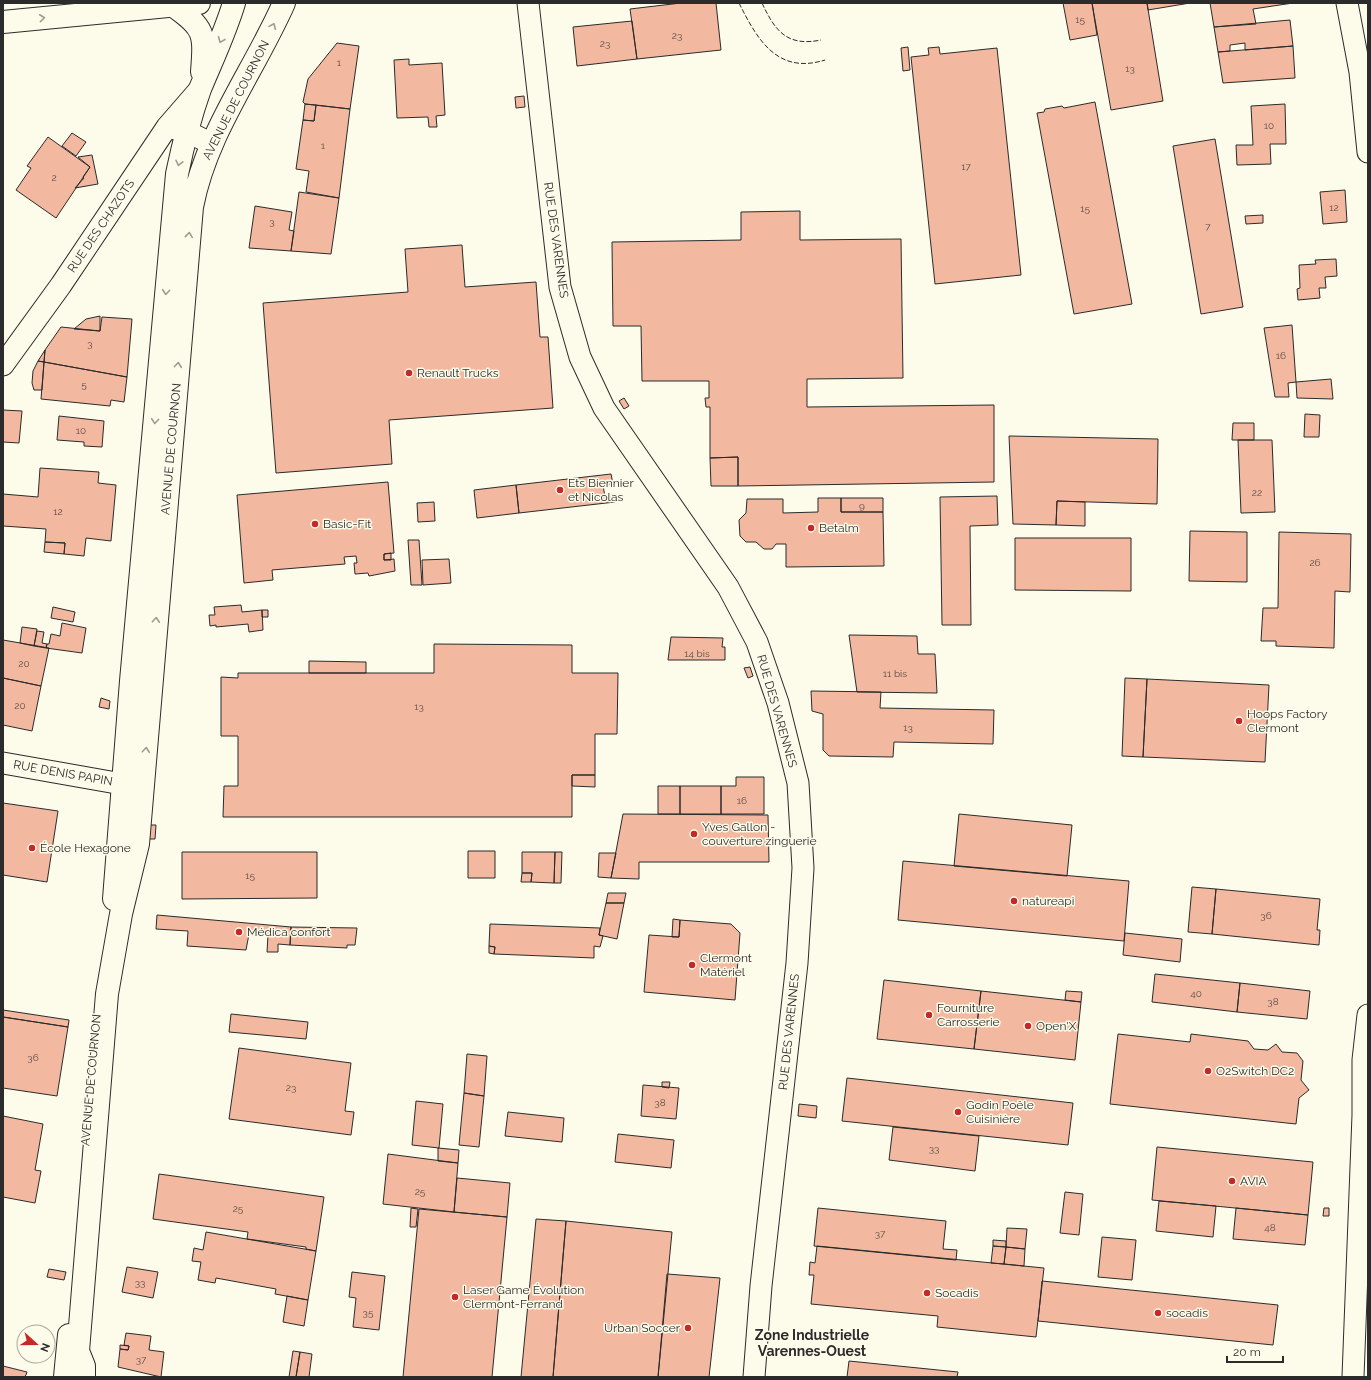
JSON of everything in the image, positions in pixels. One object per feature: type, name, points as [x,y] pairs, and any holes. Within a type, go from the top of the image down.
[{"type":"main road","points":[[3,22],[200,3]]},
{"type":"main road","name":"AVENUE DE COURNON","points":[[65,1377],[97,1010],[113,908],[122,784],[177,174],[176,129],[200,89],[228,22],[234,3]]},
{"type":"main road","name":"AVENUE DE COURNON","points":[[84,1377],[84,1366],[78,1351],[107,994],[121,914],[138,844],[187,254],[196,187],[212,144],[271,32],[284,3]]},
{"type":"main road","points":[[172,6],[195,23],[202,35],[204,46],[200,89]]},
{"type":"street","name":"RUE DES VARENNES","points":[[528,3],[560,287],[580,357],[604,408],[728,587],[757,642],[778,703],[798,783],[802,868],[797,963],[761,1286],[754,1377]]},
{"type":"street","points":[[1347,3],[1360,72],[1368,152]]},
{"type":"street","points":[[176,129],[212,144]]},
{"type":"street","name":"RUE DES CHAZOTS","points":[[3,365],[61,285],[134,178],[141,164],[176,129]]},
{"type":"street","name":"RUE DENIS PAPIN","points":[[3,763],[122,784],[144,773]]},
{"type":"street","name":"AVENUE DE COURNON","points":[[121,914],[132,796],[122,784]]},
{"type":"street","points":[[1353,1377],[1363,1114],[1363,1060],[1368,1015]]},
{"type":"building","points":[[681,3],[716,3],[721,50],[637,59],[630,9]]},
{"type":"building","points":[[1063,3],[1092,3],[1097,35],[1070,40]]},
{"type":"building","points":[[1092,3],[1147,3],[1163,101],[1111,110]]},
{"type":"building","points":[[1147,3],[1190,3],[1148,10]]},
{"type":"building","points":[[1210,3],[1293,3],[1253,9],[1256,24],[1214,27]]},
{"type":"building","points":[[1290,20],[1293,46],[1245,50],[1245,43],[1230,45],[1230,51],[1218,52],[1214,27]]},
{"type":"building","points":[[632,21],[637,59],[577,66],[573,27]]},
{"type":"building","points":[[337,43],[359,46],[350,109],[305,104],[303,102],[308,79]]},
{"type":"building","points":[[1293,46],[1295,78],[1223,83],[1218,52]]},
{"type":"building","points":[[908,47],[910,70],[903,71],[901,48]]},
{"type":"building","points":[[939,47],[940,54],[997,48],[1021,275],[935,284],[911,57],[929,55],[928,48]]},
{"type":"building","points":[[409,59],[409,65],[442,63],[445,115],[436,116],[437,127],[429,127],[428,117],[397,118],[394,60]]},
{"type":"building","points":[[524,96],[525,107],[516,108],[515,97]]},
{"type":"building","points":[[1095,102],[1132,304],[1074,314],[1037,113],[1044,112],[1045,109],[1062,106],[1064,108]]},
{"type":"building","points":[[305,104],[316,105],[314,121],[303,120]]},
{"type":"building","points":[[1285,104],[1286,144],[1270,144],[1271,164],[1237,165],[1236,145],[1253,145],[1251,106]]},
{"type":"building","points":[[316,105],[350,109],[339,198],[306,192],[309,171],[296,169],[303,120],[314,121]]},
{"type":"building","points":[[72,133],[86,142],[76,156],[62,146]]},
{"type":"building","points":[[48,137],[90,167],[56,218],[16,190],[31,168],[27,166]]},
{"type":"building","points":[[1215,139],[1243,307],[1201,314],[1173,146]]},
{"type":"building","points":[[92,155],[98,184],[75,188],[84,178],[83,177],[90,167],[78,157]]},
{"type":"building","points":[[1345,190],[1347,222],[1323,224],[1320,192]]},
{"type":"building","points":[[299,192],[339,198],[331,254],[291,251]]},
{"type":"building","points":[[255,206],[292,212],[289,230],[294,231],[291,251],[249,248]]},
{"type":"building","points":[[800,211],[800,240],[901,239],[903,378],[807,379],[807,407],[994,405],[994,482],[738,486],[738,457],[710,458],[710,407],[706,407],[705,398],[709,398],[709,381],[642,381],[641,326],[613,326],[612,242],[741,240],[741,212]]},
{"type":"building","points":[[1263,215],[1263,223],[1246,224],[1245,216]]},
{"type":"building","name":"Renault Trucks","points":[[462,245],[465,287],[536,282],[540,337],[548,337],[553,408],[389,420],[392,464],[276,473],[263,303],[408,292],[405,249]]},
{"type":"building","points":[[1336,259],[1337,276],[1325,277],[1326,288],[1319,288],[1320,298],[1298,300],[1297,289],[1300,288],[1299,265],[1316,264],[1315,260]]},
{"type":"building","points":[[100,316],[100,331],[74,329],[86,319]]},
{"type":"building","points":[[102,317],[132,319],[127,377],[44,362],[45,350],[61,327],[100,331]]},
{"type":"building","points":[[1292,325],[1296,382],[1288,383],[1289,397],[1275,397],[1264,328]]},
{"type":"building","points":[[45,350],[44,362],[38,361]]},
{"type":"building","points":[[38,361],[44,362],[42,390],[34,390],[32,383],[33,371]]},
{"type":"building","points":[[44,362],[127,377],[124,402],[111,400],[110,406],[41,399]]},
{"type":"building","points":[[1331,379],[1333,399],[1297,398],[1296,382]]},
{"type":"building","points":[[624,398],[629,406],[624,409],[619,401]]},
{"type":"building","points":[[3,410],[22,411],[19,443],[3,442]]},
{"type":"building","points":[[1305,414],[1320,415],[1319,437],[1304,437]]},
{"type":"building","points":[[59,416],[104,421],[102,447],[84,446],[84,442],[57,440]]},
{"type":"building","points":[[1233,423],[1254,423],[1254,440],[1232,440]]},
{"type":"building","points":[[1009,436],[1158,439],[1157,504],[1057,501],[1056,525],[1013,524]]},
{"type":"building","points":[[1238,440],[1272,440],[1275,512],[1241,513]]},
{"type":"building","points":[[738,457],[738,486],[711,486],[710,458]]},
{"type":"building","points":[[40,468],[99,472],[98,483],[116,485],[111,541],[86,538],[84,556],[64,554],[65,543],[45,542],[46,529],[3,526],[3,494],[38,497]]},
{"type":"building","name":"Ets Biennier et Nicolas","points":[[611,474],[613,484],[603,485],[605,497],[614,496],[615,502],[519,513],[516,485]]},
{"type":"building","name":"Basic-Fit","points":[[388,482],[394,553],[384,554],[384,560],[394,559],[395,571],[369,576],[368,573],[355,574],[354,563],[357,563],[356,556],[344,557],[345,564],[272,570],[273,580],[244,583],[237,495]]},
{"type":"building","points":[[516,485],[519,513],[477,518],[474,490]]},
{"type":"building","points":[[997,496],[998,525],[970,526],[971,625],[942,625],[940,497]]},
{"type":"building","name":"Betalm","points":[[818,498],[841,498],[841,512],[883,512],[884,566],[786,567],[786,544],[776,544],[772,549],[764,549],[756,542],[746,542],[740,536],[739,520],[746,513],[747,499],[783,499],[783,513],[818,512]]},
{"type":"building","points":[[841,498],[883,498],[883,512],[841,512]]},
{"type":"building","points":[[1057,501],[1085,502],[1085,526],[1056,525]]},
{"type":"building","points":[[434,502],[435,521],[418,522],[417,503]]},
{"type":"building","points":[[1190,531],[1247,532],[1247,582],[1189,581]]},
{"type":"building","points":[[1279,532],[1351,534],[1350,592],[1335,591],[1334,648],[1276,646],[1276,641],[1261,641],[1263,608],[1278,608]]},
{"type":"building","points":[[1015,538],[1131,538],[1131,591],[1015,590]]},
{"type":"building","points":[[408,540],[419,540],[422,585],[411,585]]},
{"type":"building","points":[[45,542],[65,543],[64,554],[44,552]]},
{"type":"building","points":[[391,553],[391,560],[384,560],[384,554]]},
{"type":"building","points":[[449,559],[451,583],[423,585],[422,560]]},
{"type":"building","points":[[241,605],[242,612],[262,610],[263,630],[249,632],[248,624],[216,627],[216,625],[210,626],[209,615],[215,615],[214,607]]},
{"type":"building","points":[[53,607],[75,612],[73,622],[51,618]]},
{"type":"building","points":[[262,610],[268,610],[268,617],[262,617]]},
{"type":"building","points":[[62,623],[86,628],[82,653],[46,648],[47,644],[49,644],[51,634],[60,636]]},
{"type":"building","points":[[22,627],[37,629],[34,646],[20,643]]},
{"type":"building","points":[[37,631],[44,632],[42,643],[47,644],[46,648],[34,646]]},
{"type":"building","points":[[849,635],[917,636],[918,654],[935,654],[937,693],[857,692]]},
{"type":"building","points":[[671,637],[723,638],[722,647],[725,647],[725,660],[668,660]]},
{"type":"building","points":[[3,640],[49,648],[41,686],[3,678]]},
{"type":"building","points":[[434,644],[572,645],[572,673],[618,673],[617,734],[595,734],[595,775],[572,775],[572,817],[223,817],[224,786],[238,786],[238,736],[221,736],[221,677],[238,678],[238,673],[434,673]]},
{"type":"building","points":[[309,661],[366,662],[366,673],[309,673]]},
{"type":"building","points":[[750,667],[753,676],[748,678],[744,668]]},
{"type":"building","points":[[3,678],[41,686],[32,731],[3,725]]},
{"type":"building","points":[[1125,678],[1147,679],[1143,757],[1122,756]]},
{"type":"building","points":[[1147,679],[1269,685],[1265,762],[1143,757]]},
{"type":"building","points":[[811,691],[881,692],[880,708],[994,710],[993,744],[894,742],[893,757],[829,756],[823,750],[823,714],[812,711]]},
{"type":"building","points":[[101,698],[110,701],[109,709],[99,707]]},
{"type":"building","points":[[572,775],[595,775],[595,787],[572,786]]},
{"type":"building","points":[[736,777],[764,777],[764,814],[721,814],[721,786],[736,786]]},
{"type":"building","points":[[658,786],[680,786],[680,814],[658,814]]},
{"type":"building","points":[[680,786],[721,786],[721,814],[680,814]]},
{"type":"building","points":[[3,803],[58,811],[47,882],[3,875]]},
{"type":"building","name":"Yves Gallon - couverture zinguerie","points":[[623,814],[768,815],[769,862],[639,862],[639,879],[611,878]]},
{"type":"building","points":[[959,814],[1072,825],[1067,876],[954,866]]},
{"type":"building","points":[[148,825],[156,825],[155,839],[147,839]]},
{"type":"building","points":[[468,851],[495,851],[495,878],[468,878]]},
{"type":"building","points":[[182,852],[317,852],[317,898],[182,899]]},
{"type":"building","points":[[522,852],[555,852],[554,883],[531,882],[532,873],[522,873]]},
{"type":"building","points":[[555,852],[562,852],[561,883],[554,883]]},
{"type":"building","points":[[599,853],[616,853],[611,878],[598,877]]},
{"type":"building","name":"natureapi","points":[[903,861],[1129,881],[1124,941],[898,920]]},
{"type":"building","points":[[522,873],[532,873],[531,882],[521,882]]},
{"type":"building","points":[[1192,887],[1216,889],[1212,934],[1188,932]]},
{"type":"building","points":[[1216,889],[1320,899],[1317,930],[1320,930],[1319,945],[1212,934]]},
{"type":"building","points":[[608,893],[626,893],[624,903],[606,903]]},
{"type":"building","points":[[606,903],[624,903],[617,939],[599,935]]},
{"type":"building","name":"Médica confort","points":[[157,915],[291,927],[290,945],[278,944],[278,952],[267,952],[268,935],[249,934],[246,950],[187,946],[188,931],[156,929]]},
{"type":"building","points":[[673,919],[680,920],[679,937],[672,937]]},
{"type":"building","name":"Clermont Matériel","points":[[680,920],[731,924],[740,933],[735,1000],[644,992],[649,935],[679,937]]},
{"type":"building","points":[[490,924],[600,928],[599,935],[603,936],[600,947],[594,946],[594,958],[494,954],[495,947],[489,946]]},
{"type":"building","points":[[291,927],[357,928],[355,945],[347,945],[347,948],[290,945]]},
{"type":"building","points":[[1125,933],[1182,939],[1180,962],[1123,955]]},
{"type":"building","points":[[489,946],[495,947],[494,954],[489,953]]},
{"type":"building","points":[[1155,974],[1240,983],[1237,1012],[1152,1002]]},
{"type":"building","name":"Fourniture Carrosserie","points":[[884,980],[981,991],[974,1049],[877,1039]]},
{"type":"building","points":[[1240,983],[1310,991],[1307,1019],[1237,1012]]},
{"type":"building","name":"Open'X","points":[[981,991],[1081,1002],[1075,1060],[974,1049]]},
{"type":"building","points":[[1066,991],[1082,992],[1081,1002],[1065,1000]]},
{"type":"building","points":[[3,1010],[69,1020],[68,1027],[3,1017]]},
{"type":"building","points":[[231,1014],[308,1022],[306,1039],[229,1032]]},
{"type":"building","points":[[3,1017],[68,1027],[57,1096],[3,1088]]},
{"type":"building","name":"O2Switch DC2","points":[[1118,1034],[1190,1042],[1191,1034],[1248,1041],[1254,1049],[1268,1050],[1276,1044],[1282,1052],[1297,1053],[1303,1061],[1301,1080],[1309,1090],[1299,1098],[1296,1124],[1110,1104]]},
{"type":"building","points":[[239,1048],[351,1063],[345,1111],[354,1112],[351,1135],[229,1119]]},
{"type":"building","points":[[467,1054],[487,1056],[484,1096],[464,1093]]},
{"type":"building","name":"Godin Poêle Cuisinière","points":[[847,1078],[1073,1103],[1068,1145],[842,1121]]},
{"type":"building","points":[[662,1082],[670,1082],[669,1088],[662,1087]]},
{"type":"building","points":[[643,1085],[679,1088],[676,1119],[641,1116]]},
{"type":"building","points":[[464,1093],[484,1096],[479,1147],[459,1145]]},
{"type":"building","points":[[416,1101],[443,1104],[439,1148],[412,1145]]},
{"type":"building","points":[[799,1104],[817,1106],[816,1118],[798,1116]]},
{"type":"building","points":[[508,1112],[564,1118],[562,1142],[505,1136]]},
{"type":"building","points":[[3,1116],[43,1124],[35,1170],[41,1171],[35,1203],[3,1197]]},
{"type":"building","points":[[893,1127],[979,1136],[975,1171],[889,1160]]},
{"type":"building","points":[[618,1134],[674,1140],[671,1168],[615,1162]]},
{"type":"building","name":"AVIA","points":[[1157,1147],[1313,1162],[1308,1215],[1152,1200]]},
{"type":"building","points":[[438,1148],[459,1150],[458,1163],[438,1161]]},
{"type":"building","points":[[388,1154],[458,1163],[454,1212],[383,1204]]},
{"type":"building","points":[[159,1174],[324,1197],[316,1251],[306,1249],[306,1247],[247,1239],[248,1232],[153,1219]]},
{"type":"building","points":[[457,1178],[510,1183],[507,1217],[454,1212]]},
{"type":"building","points":[[1065,1192],[1083,1194],[1079,1235],[1060,1233]]},
{"type":"building","points":[[1159,1201],[1216,1206],[1213,1237],[1156,1231]]},
{"type":"building","points":[[411,1208],[418,1209],[416,1227],[410,1227]]},
{"type":"building","points":[[818,1208],[946,1221],[943,1249],[957,1250],[956,1260],[814,1246]]},
{"type":"building","points":[[1236,1208],[1308,1215],[1305,1245],[1233,1239]]},
{"type":"building","points":[[1324,1208],[1329,1208],[1329,1216],[1323,1216]]},
{"type":"building","name":"Laser Game Évolution Clermont-Ferrand","points":[[419,1209],[507,1217],[492,1377],[403,1377]]},
{"type":"building","points":[[536,1219],[566,1221],[553,1377],[521,1377]]},
{"type":"building","points":[[566,1221],[672,1232],[658,1377],[553,1377]]},
{"type":"building","points":[[1007,1228],[1027,1229],[1025,1249],[1006,1247]]},
{"type":"building","points":[[206,1232],[316,1251],[308,1300],[275,1294],[276,1289],[216,1278],[215,1283],[198,1280],[201,1262],[192,1261],[194,1248],[203,1250]]},
{"type":"building","points":[[1102,1237],[1136,1240],[1132,1280],[1098,1277]]},
{"type":"building","points":[[993,1240],[1006,1241],[1006,1247],[993,1246]]},
{"type":"building","name":"Socadis","points":[[817,1246],[1044,1268],[1036,1337],[937,1327],[938,1316],[811,1304],[814,1275],[809,1275],[810,1262],[815,1263]]},
{"type":"building","points":[[993,1246],[1006,1247],[1004,1264],[991,1263]]},
{"type":"building","points":[[1006,1247],[1025,1249],[1024,1266],[1004,1264]]},
{"type":"building","points":[[127,1267],[158,1272],[153,1298],[122,1292]]},
{"type":"building","points":[[49,1269],[66,1272],[64,1280],[47,1277]]},
{"type":"building","points":[[352,1272],[385,1276],[379,1330],[353,1327],[356,1298],[349,1297]]},
{"type":"building","name":"Urban Soccer","points":[[667,1274],[720,1278],[709,1377],[658,1377]]},
{"type":"building","name":"socadis","points":[[1042,1281],[1278,1305],[1273,1345],[1038,1321]]},
{"type":"building","points":[[287,1296],[308,1300],[304,1326],[283,1322]]},
{"type":"building","points":[[126,1333],[151,1336],[149,1350],[164,1352],[161,1377],[118,1367],[120,1349],[128,1350],[129,1346],[124,1345]]},
{"type":"building","points":[[120,1345],[129,1346],[128,1350],[120,1349]]},
{"type":"building","points":[[293,1351],[300,1352],[296,1377],[289,1377]]},
{"type":"building","points":[[300,1352],[312,1354],[309,1377],[296,1377]]},
{"type":"building","points":[[849,1361],[958,1372],[957,1377],[847,1377]]},
{"type":"building","points":[[3,1366],[27,1372],[24,1377],[3,1377]]},
{"type":"fence","points":[[739,3],[761,41],[781,58],[794,62],[808,63],[825,60]]},
{"type":"fence","points":[[762,3],[772,22],[784,35],[799,41],[809,42],[821,40]]},
{"type":"place","name":"Renault Trucks","points":[[409,373]]},
{"type":"place","name":"Ets Biennier et Nicolas","points":[[560,490]]},
{"type":"place","name":"Basic-Fit","points":[[315,524]]},
{"type":"place","name":"Betalm","points":[[811,528]]},
{"type":"place","name":"Hoops Factory Clermont","points":[[1239,721]]},
{"type":"place","name":"Yves Gallon - couverture zinguerie","points":[[694,834]]},
{"type":"place","name":"École Hexagone","points":[[32,848]]},
{"type":"place","name":"natureapi","points":[[1014,901]]},
{"type":"place","name":"Médica confort","points":[[239,932]]},
{"type":"place","name":"Clermont Matériel","points":[[692,965]]},
{"type":"place","name":"Fourniture Carrosserie","points":[[929,1015]]},
{"type":"place","name":"Open'X","points":[[1028,1026]]},
{"type":"place","name":"O2Switch DC2","points":[[1208,1071]]},
{"type":"place","name":"Godin Poêle Cuisinière","points":[[958,1112]]},
{"type":"place","name":"AVIA","points":[[1232,1181]]},
{"type":"place","name":"Socadis","points":[[927,1293]]},
{"type":"place","name":"Laser Game Évolution Clermont-Ferrand","points":[[455,1297]]},
{"type":"place","name":"socadis","points":[[1158,1313]]},
{"type":"place","name":"Urban Soccer","points":[[688,1328]]},
{"type":"district","name":"Zone Industrielle Varennes-Ouest","points":[[812,1344]]}]
